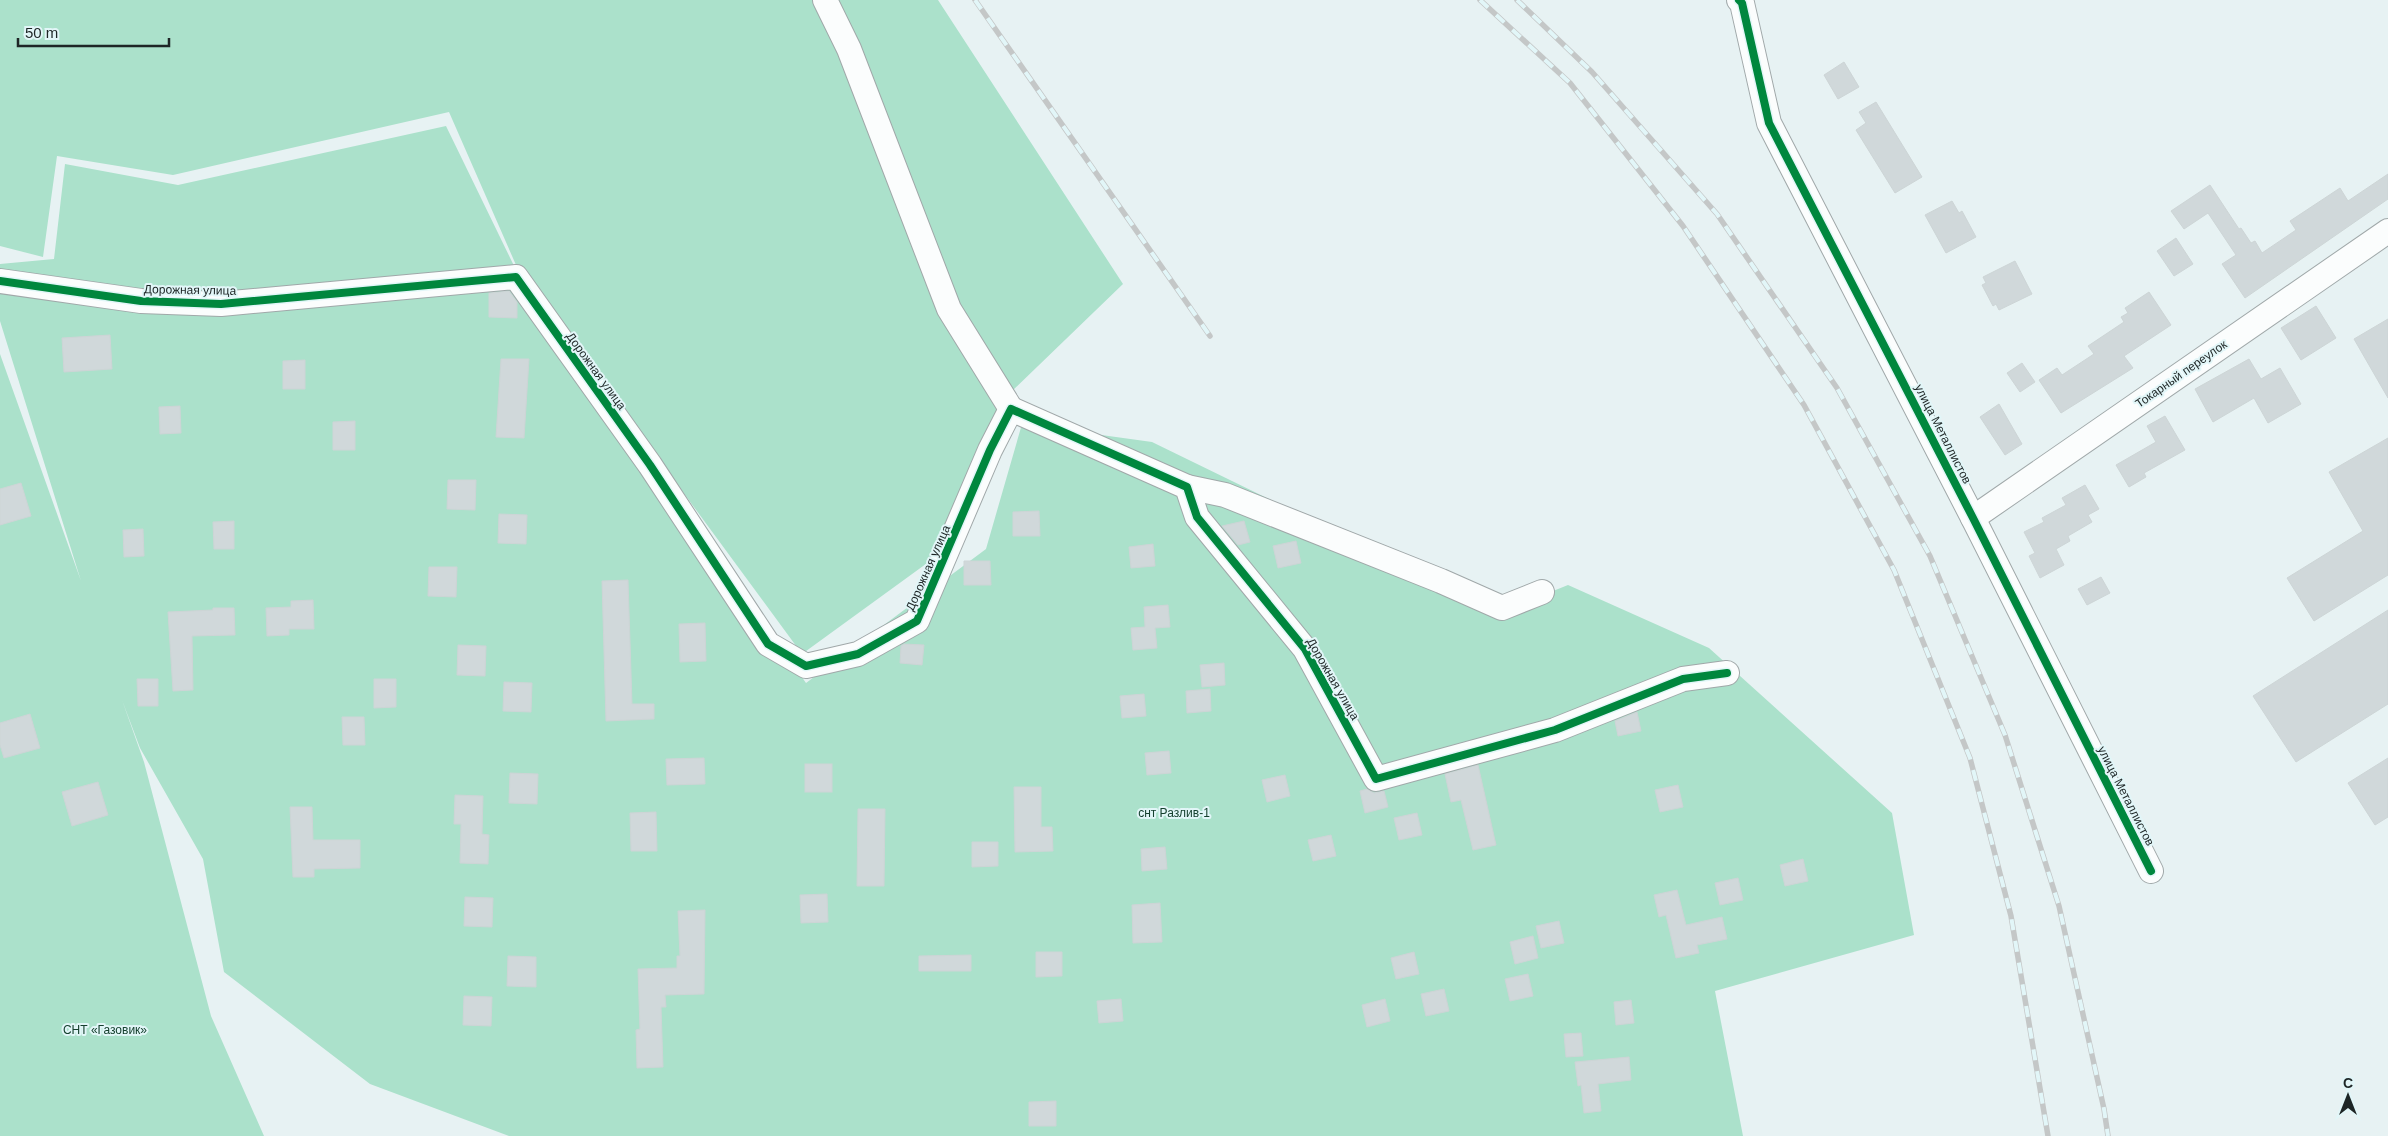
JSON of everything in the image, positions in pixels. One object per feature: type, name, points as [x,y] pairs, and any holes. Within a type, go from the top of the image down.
[{"type":"street","points":[[825,0],[849,49],[949,309],[1011,409],[1187,487],[1225,495],[1441,581],[1502,608],[1542,592]]},
{"type":"street","name":"улица Металлистов","points":[[1739,0],[1742,3],[1769,123],[1973,518],[2151,871]]},
{"type":"street","name":"Токарный переулок","points":[[1973,518],[2388,230]]},
{"type":"street","name":"Дорожная улица","points":[[0,281],[140,301],[221,304],[516,277],[650,465],[768,644],[806,666],[858,654],[917,621],[990,450],[1011,409]]},
{"type":"street","name":"Дорожная улица","points":[[1187,487],[1198,517],[1305,649],[1376,779],[1555,730],[1683,679],[1727,673]]},
{"type":"green space","points":[[0,0],[938,0],[1123,284],[1011,392],[930,561],[802,654],[516,265],[449,112],[173,175],[57,156],[43,257],[0,246]]},
{"type":"green space","name":"снт Разлив-1","points":[[446,126],[516,270],[806,683],[986,549],[1022,424],[1152,442],[1501,612],[1568,585],[1709,648],[1892,813],[1914,935],[1715,991],[1743,1136],[509,1136],[370,1084],[224,972],[203,859],[140,748],[122,700],[144,762],[211,1016],[264,1136],[0,1136],[0,354],[81,581],[0,321],[0,264],[54,259],[65,164],[178,185]]},
{"type":"building","points":[[1844,62],[1859,87],[1838,99],[1824,75]]},
{"type":"building","points":[[1876,102],[1922,177],[1895,193],[1856,130],[1866,123],[1859,112]]},
{"type":"building","points":[[2388,174],[2388,199],[2245,298],[2222,264],[2236,255],[2208,213],[2184,229],[2171,211],[2210,185],[2239,229],[2241,228],[2251,243],[2255,241],[2262,253],[2296,230],[2290,221],[2340,188],[2348,201]]},
{"type":"building","points":[[1952,201],[1959,213],[1962,211],[1976,237],[1946,253],[1925,215]]},
{"type":"building","points":[[2176,238],[2193,264],[2174,276],[2157,251]]},
{"type":"building","points":[[2015,261],[2032,294],[1999,310],[1996,304],[1993,306],[1982,285],[1986,283],[1983,277]]},
{"type":"building","points":[[509,291],[517,302],[517,318],[489,317],[489,293]]},
{"type":"building","points":[[2149,292],[2171,325],[2124,356],[2133,368],[2061,413],[2039,380],[2057,368],[2062,375],[2094,354],[2088,346],[2124,322],[2121,317],[2128,313],[2125,308]]},
{"type":"building","points":[[2316,306],[2336,338],[2301,360],[2281,328]]},
{"type":"building","points":[[2388,319],[2388,398],[2354,339]]},
{"type":"building","points":[[110,335],[112,369],[64,372],[62,338]]},
{"type":"building","points":[[501,359],[529,359],[524,438],[496,437]]},
{"type":"building","points":[[2249,359],[2261,379],[2280,368],[2301,404],[2268,423],[2254,398],[2213,422],[2195,389]]},
{"type":"building","points":[[305,360],[305,389],[283,389],[283,361]]},
{"type":"building","points":[[2022,363],[2035,382],[2020,392],[2007,373]]},
{"type":"building","points":[[1999,404],[2022,444],[2005,455],[1980,417]]},
{"type":"building","points":[[180,406],[181,433],[160,434],[159,407]]},
{"type":"building","points":[[2165,416],[2185,450],[2144,473],[2146,477],[2129,487],[2116,465],[2156,442],[2147,426]]},
{"type":"building","points":[[355,421],[355,450],[333,450],[333,422]]},
{"type":"building","points":[[2388,438],[2388,575],[2314,621],[2287,578],[2363,531],[2329,472]]},
{"type":"building","points":[[448,480],[476,480],[475,510],[447,509]]},
{"type":"building","points":[[21,483],[31,516],[0,525],[0,489]]},
{"type":"building","points":[[2085,485],[2099,509],[2088,515],[2092,522],[2068,536],[2070,541],[2056,549],[2064,565],[2040,578],[2029,556],[2035,553],[2024,532],[2044,522],[2042,518],[2066,505],[2062,498]]},
{"type":"building","points":[[1039,511],[1040,536],[1013,536],[1013,512]]},
{"type":"building","points":[[499,514],[527,515],[526,544],[498,543]]},
{"type":"building","points":[[234,521],[234,549],[214,549],[213,522]]},
{"type":"building","points":[[1244,521],[1250,542],[1238,545],[1222,526]]},
{"type":"building","points":[[143,529],[144,556],[124,557],[123,530]]},
{"type":"building","points":[[1296,541],[1301,563],[1278,568],[1273,546]]},
{"type":"building","points":[[1153,544],[1155,566],[1131,568],[1129,547]]},
{"type":"building","points":[[964,561],[990,561],[991,585],[964,585]]},
{"type":"building","points":[[429,567],[457,567],[456,597],[428,596]]},
{"type":"building","points":[[2101,577],[2110,593],[2087,605],[2078,589]]},
{"type":"building","points":[[628,580],[632,704],[654,704],[654,719],[606,721],[602,581]]},
{"type":"building","points":[[313,600],[314,629],[289,629],[289,635],[267,636],[266,608],[291,607],[291,601]]},
{"type":"building","points":[[1168,605],[1170,627],[1155,628],[1157,648],[1133,650],[1131,628],[1145,627],[1144,607]]},
{"type":"building","points":[[213,608],[234,608],[235,635],[192,636],[193,690],[173,691],[168,612],[213,610]]},
{"type":"building","points":[[2388,610],[2388,704],[2296,762],[2253,696]]},
{"type":"building","points":[[705,623],[706,661],[680,662],[679,624]]},
{"type":"building","points":[[904,644],[924,645],[922,665],[900,663],[901,646]]},
{"type":"building","points":[[458,645],[486,646],[485,676],[457,675]]},
{"type":"building","points":[[1224,663],[1225,685],[1202,687],[1200,665]]},
{"type":"building","points":[[137,679],[158,679],[158,706],[138,706]]},
{"type":"building","points":[[374,679],[396,679],[396,707],[374,708]]},
{"type":"building","points":[[504,682],[532,683],[531,712],[503,711]]},
{"type":"building","points":[[1210,689],[1211,711],[1187,713],[1186,691]]},
{"type":"building","points":[[1144,694],[1146,716],[1122,718],[1120,696]]},
{"type":"building","points":[[1637,712],[1641,731],[1618,736],[1615,721]]},
{"type":"building","points":[[30,714],[40,748],[4,758],[0,745],[0,723]]},
{"type":"building","points":[[342,717],[364,717],[365,745],[343,745]]},
{"type":"building","points":[[1169,751],[1171,773],[1147,775],[1145,753]]},
{"type":"building","points":[[704,758],[705,784],[667,785],[666,759]]},
{"type":"building","points":[[2388,758],[2388,817],[2375,825],[2348,783]]},
{"type":"building","points":[[805,764],[832,764],[832,792],[805,792]]},
{"type":"building","points":[[1478,765],[1496,845],[1473,850],[1461,800],[1451,802],[1445,774]]},
{"type":"building","points":[[510,773],[538,774],[537,804],[509,803]]},
{"type":"building","points":[[1285,775],[1290,796],[1267,802],[1262,780]]},
{"type":"building","points":[[98,782],[108,815],[72,826],[62,792]]},
{"type":"building","points":[[1678,785],[1683,807],[1660,812],[1655,790]]},
{"type":"building","points":[[1014,787],[1041,787],[1041,827],[1052,827],[1053,851],[1015,852]]},
{"type":"building","points":[[1367,789],[1374,793],[1384,791],[1388,807],[1365,813],[1360,791]]},
{"type":"building","points":[[455,795],[483,796],[482,834],[489,835],[488,864],[460,863],[461,824],[454,824]]},
{"type":"building","points":[[290,807],[312,807],[313,840],[360,840],[360,868],[314,869],[314,877],[293,877]]},
{"type":"building","points":[[858,809],[885,809],[884,886],[857,886]]},
{"type":"building","points":[[656,812],[657,851],[631,851],[630,813]]},
{"type":"building","points":[[1417,813],[1422,835],[1399,840],[1394,818]]},
{"type":"building","points":[[1331,835],[1336,856],[1313,861],[1308,840]]},
{"type":"building","points":[[972,842],[998,842],[998,866],[972,867]]},
{"type":"building","points":[[1165,847],[1167,869],[1142,871],[1141,849]]},
{"type":"building","points":[[1803,859],[1808,881],[1785,886],[1780,865]]},
{"type":"building","points":[[1738,878],[1743,900],[1720,905],[1715,883]]},
{"type":"building","points":[[1677,890],[1686,925],[1722,917],[1727,939],[1697,945],[1699,953],[1676,958],[1666,915],[1659,917],[1654,895]]},
{"type":"building","points":[[827,894],[828,922],[801,923],[800,895]]},
{"type":"building","points":[[465,897],[493,898],[492,927],[464,926]]},
{"type":"building","points":[[1160,903],[1162,942],[1133,943],[1132,905]]},
{"type":"building","points":[[705,910],[704,994],[665,995],[666,1007],[661,1007],[663,1067],[637,1068],[636,1030],[640,1029],[638,969],[677,968],[677,956],[680,956],[678,911]]},
{"type":"building","points":[[1559,921],[1564,943],[1541,948],[1536,926]]},
{"type":"building","points":[[1533,936],[1538,958],[1515,964],[1510,942]]},
{"type":"building","points":[[1036,952],[1062,952],[1062,976],[1036,977]]},
{"type":"building","points":[[1414,952],[1419,974],[1396,979],[1391,958]]},
{"type":"building","points":[[971,955],[971,971],[919,971],[919,956]]},
{"type":"building","points":[[508,956],[536,957],[536,987],[507,986]]},
{"type":"building","points":[[1528,974],[1533,996],[1510,1001],[1505,979]]},
{"type":"building","points":[[1444,989],[1449,1011],[1426,1016],[1421,994]]},
{"type":"building","points":[[464,996],[492,997],[491,1026],[463,1025]]},
{"type":"building","points":[[1121,999],[1123,1021],[1099,1023],[1097,1001]]},
{"type":"building","points":[[1385,999],[1390,1021],[1367,1027],[1362,1005]]},
{"type":"building","points":[[1631,1000],[1634,1023],[1616,1025],[1614,1002]]},
{"type":"building","points":[[1581,1033],[1583,1056],[1566,1057],[1564,1034]]},
{"type":"building","points":[[1629,1057],[1631,1080],[1598,1084],[1601,1111],[1584,1113],[1581,1085],[1578,1086],[1575,1062]]},
{"type":"building","points":[[1056,1101],[1056,1126],[1029,1126],[1029,1102]]},
{"type":"railway","points":[[975,0],[1210,336]]},
{"type":"railway","points":[[1480,0],[1570,83],[1683,226],[1804,405],[1894,570],[1970,758],[2011,916],[2048,1136]]},
{"type":"railway","points":[[1517,0],[1592,72],[1717,214],[1837,388],[1930,556],[2005,735],[2059,906],[2104,1109],[2108,1136]]},
{"type":"cycle path","points":[[1739,0],[1742,3],[1769,123],[1973,518],[2151,871]]},
{"type":"cycle path","points":[[0,281],[141,301],[221,304],[516,277],[650,465],[768,644],[806,666],[858,654],[917,621],[990,450],[1011,409],[1187,487],[1197,517],[1305,649],[1376,779],[1555,730],[1683,679],[1727,673]]},
{"type":"park label","name":"СНТ «Газовик»","points":[[105,1030]]}]
